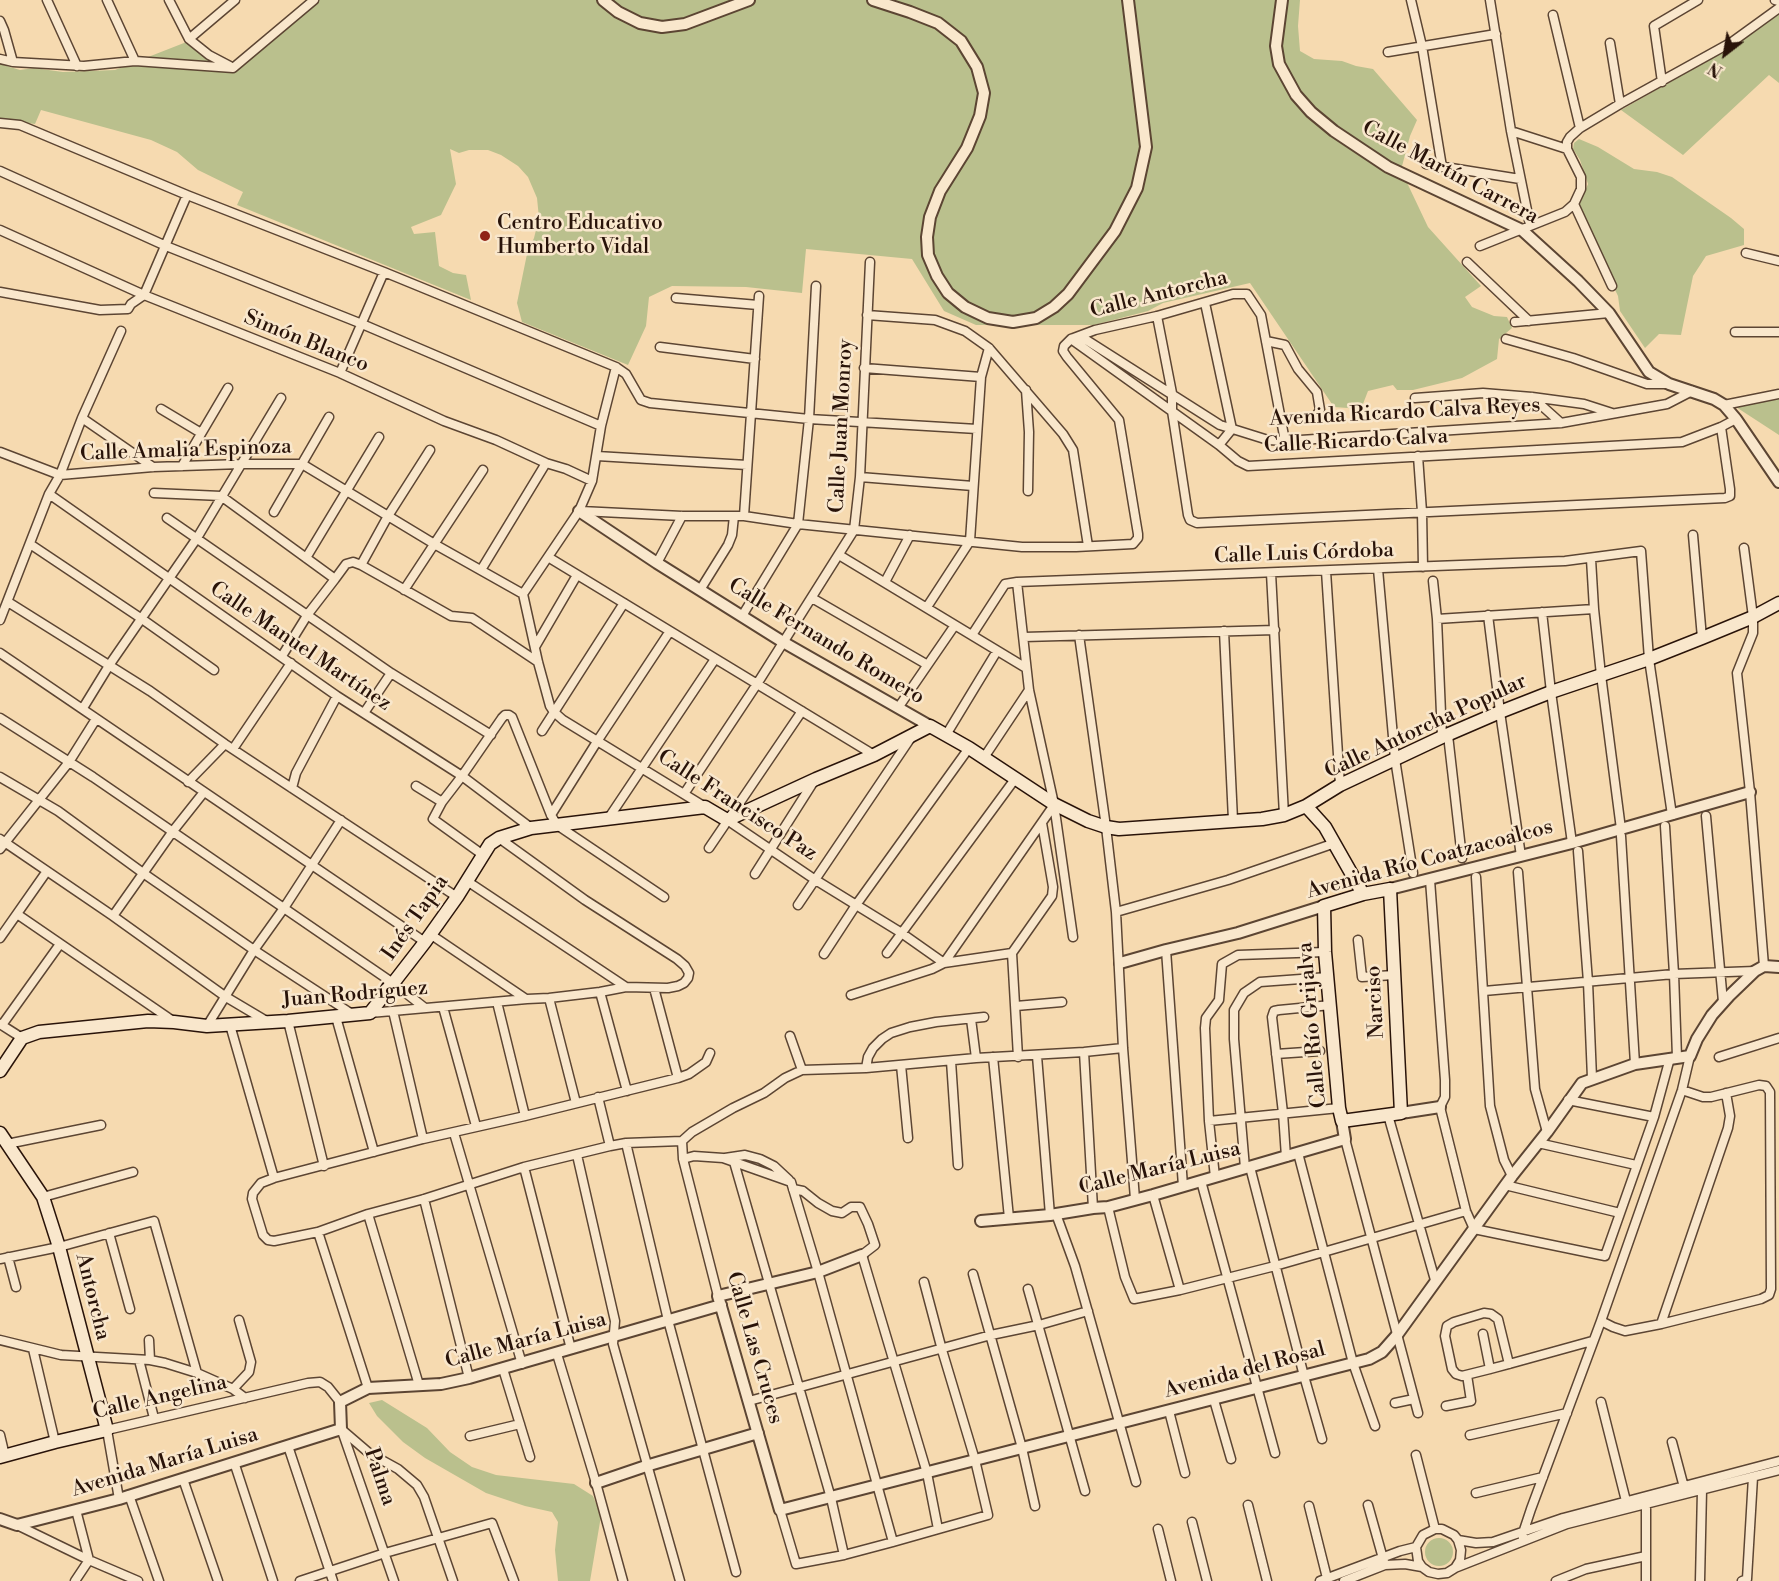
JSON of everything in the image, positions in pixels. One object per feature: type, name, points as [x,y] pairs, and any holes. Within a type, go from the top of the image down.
[{"type":"main road","name":"Calle Antorcha Popular","points":[[1106,827],[1119,829],[1262,819],[1284,815],[1306,806],[1340,785],[1500,712],[1649,659],[1754,617],[1779,603]]},
{"type":"main road","name":"Calle Fernando Romero","points":[[930,726],[969,748],[1054,804],[1106,827]]},
{"type":"main road","points":[[727,820],[816,778],[874,754],[930,726]]},
{"type":"main road","points":[[1306,806],[1335,843],[1363,894]]},
{"type":"main road","points":[[494,841],[554,820],[608,819],[705,807]]},
{"type":"main road","name":"Calle Francisco Paz","points":[[705,807],[727,820]]},
{"type":"main road","name":"Inés Tapia","points":[[370,1013],[428,938],[494,841]]},
{"type":"main road","name":"Avenida Río Coatzacoalcos","points":[[1324,906],[1363,894],[1390,889]]},
{"type":"main road","name":"Narciso","points":[[1390,889],[1401,1113]]},
{"type":"main road","name":"Calle Río Grijalva","points":[[1324,906],[1325,952],[1342,1121]]},
{"type":"main road","name":"Juan Rodríguez","points":[[22,1038],[39,1032],[148,1021],[207,1026],[269,1023],[370,1013]]},
{"type":"main road","points":[[0,1071],[22,1038]]},
{"type":"main road","points":[[1342,1121],[1401,1113]]},
{"type":"main road","points":[[0,1133],[3,1145],[43,1197],[59,1247]]},
{"type":"main road","name":"Antorcha","points":[[59,1247],[107,1430]]},
{"type":"main road","name":"Calle Angelina","points":[[3,1456],[107,1430]]},
{"type":"street","points":[[47,0],[77,66]]},
{"type":"street","points":[[107,0],[135,61]]},
{"type":"street","points":[[169,0],[189,39],[209,55],[233,68]]},
{"type":"street","points":[[189,39],[234,0]]},
{"type":"street","points":[[0,59],[13,62],[77,66],[135,61],[233,68],[314,0]]},
{"type":"street","points":[[603,0],[618,12],[640,23],[662,27],[685,24],[749,0]]},
{"type":"street","points":[[873,0],[938,23],[961,41],[977,67],[984,93],[980,116],[967,148],[940,191],[930,217],[927,237],[928,255],[937,276],[948,293],[965,307],[988,318],[1013,322],[1036,318],[1054,307],[1068,294],[1115,231],[1137,188],[1146,147],[1128,0]]},
{"type":"street","name":"Calle Martín Carrera","points":[[1282,0],[1276,46],[1280,64],[1296,95],[1311,112],[1334,131],[1388,167],[1526,227],[1610,313],[1649,372],[1670,384],[1692,390],[1724,405],[1779,482]]},
{"type":"street","points":[[1411,0],[1422,46],[1442,167]]},
{"type":"street","points":[[1490,0],[1526,227]]},
{"type":"street","points":[[1662,81],[1654,26],[1698,0]]},
{"type":"street","points":[[1480,246],[1565,212],[1574,204],[1581,189],[1581,177],[1567,149],[1567,142],[1580,128],[1732,42],[1779,8]]},
{"type":"street","points":[[1553,15],[1580,128]]},
{"type":"street","points":[[0,21],[13,62]]},
{"type":"street","points":[[1388,52],[1496,34]]},
{"type":"street","points":[[1610,43],[1620,104]]},
{"type":"street","points":[[0,123],[20,125],[187,195],[384,272],[616,367],[626,374],[641,400],[651,403],[809,419],[977,429]]},
{"type":"street","points":[[1511,131],[1567,149]]},
{"type":"street","points":[[1426,164],[1520,179]]},
{"type":"street","points":[[0,171],[166,246],[362,324],[601,426]]},
{"type":"street","points":[[0,292],[100,310],[128,309],[144,295],[187,195]]},
{"type":"street","points":[[1574,204],[1612,286]]},
{"type":"street","name":"Simón Blanco","points":[[0,230],[144,295],[340,373],[444,422],[496,440],[592,481]]},
{"type":"street","points":[[1746,253],[1779,261]]},
{"type":"street","name":"Calle Juan Monroy","points":[[684,794],[757,684],[854,530],[860,477],[870,262]]},
{"type":"street","points":[[1467,262],[1529,321]]},
{"type":"street","points":[[340,373],[384,272]]},
{"type":"street","points":[[742,616],[798,524],[809,419],[816,286]]},
{"type":"street","name":"Calle Antorcha","points":[[1076,338],[1095,330],[1157,316],[1233,294],[1247,294],[1261,315],[1266,341]]},
{"type":"street","points":[[676,298],[758,300],[752,413],[739,516],[728,545],[700,590]]},
{"type":"street","points":[[1205,303],[1232,429],[1219,445]]},
{"type":"street","points":[[1515,322],[1610,313]]},
{"type":"street","points":[[867,315],[935,320],[965,331],[989,348],[1063,434],[1073,450],[1088,546]]},
{"type":"street","points":[[1157,316],[1172,393],[1172,411],[1188,514],[1190,520],[1197,523],[1725,498],[1730,496],[1721,427]]},
{"type":"street","points":[[0,620],[48,494],[60,475],[81,418],[121,331]]},
{"type":"street","points":[[1735,332],[1779,332]]},
{"type":"street","points":[[579,511],[739,516],[1022,547],[1132,544],[1138,538],[1138,534],[1119,420],[1066,357],[1064,346],[1076,338]]},
{"type":"street","name":"Avenida Ricardo Calva Reyes","points":[[1076,338],[1172,393],[1220,424],[1269,440],[1285,441],[1561,423],[1667,404],[1692,390]]},
{"type":"street","name":"Calle Ricardo Calva","points":[[1076,338],[1238,461],[1248,466],[1682,442],[1736,419]]},
{"type":"street","points":[[1506,339],[1573,358],[1647,384],[1670,384]]},
{"type":"street","points":[[1285,441],[1266,341],[1285,345],[1298,369],[1317,392],[1320,410],[1316,416]]},
{"type":"street","points":[[660,347],[755,359]]},
{"type":"street","points":[[927,607],[970,541],[981,377],[989,348]]},
{"type":"street","points":[[554,712],[550,706],[538,662],[523,594],[579,511],[592,481],[601,426],[616,367]]},
{"type":"street","points":[[864,368],[981,377]]},
{"type":"street","points":[[182,466],[228,388]]},
{"type":"street","points":[[1026,390],[1029,432],[1028,491]]},
{"type":"street","points":[[1415,398],[1483,393],[1584,404],[1612,413]]},
{"type":"street","points":[[1724,405],[1779,394]]},
{"type":"street","points":[[1532,397],[1561,423]]},
{"type":"street","points":[[83,708],[110,664],[197,537],[281,398]]},
{"type":"street","points":[[161,409],[201,433]]},
{"type":"street","points":[[274,512],[330,417]]},
{"type":"street","points":[[81,418],[153,467]]},
{"type":"street","points":[[306,558],[379,437]]},
{"type":"street","points":[[361,565],[388,516],[430,450]]},
{"type":"street","name":"Calle Amalia Espinoza","points":[[0,452],[60,475],[153,467],[302,464],[523,594]]},
{"type":"street","points":[[597,456],[747,465]]},
{"type":"street","points":[[1418,456],[1423,567]]},
{"type":"street","points":[[481,570],[546,463]]},
{"type":"street","points":[[404,590],[483,470]]},
{"type":"street","points":[[860,477],[973,486]]},
{"type":"street","points":[[154,493],[221,496],[335,579]]},
{"type":"street","name":"Calle Manuel Martínez","points":[[48,494],[337,696],[462,776],[531,828]]},
{"type":"street","name":"Calle Fernando Romero","points":[[579,511],[783,642],[930,726]]},
{"type":"street","points":[[657,563],[682,516]]},
{"type":"street","points":[[167,518],[391,673],[491,735]]},
{"type":"street","points":[[885,582],[910,535]]},
{"type":"street","points":[[1693,535],[1702,638]]},
{"type":"street","points":[[30,544],[214,670]]},
{"type":"street","points":[[1744,548],[1754,617],[1753,633],[1737,673],[1750,792],[1760,969]]},
{"type":"street","name":"Calle Luis Córdoba","points":[[1017,582],[1592,559],[1641,551],[1649,659]]},
{"type":"street","points":[[839,555],[1026,668]]},
{"type":"street","points":[[548,557],[874,754]]},
{"type":"street","points":[[1592,559],[1594,609],[1601,675],[1621,832],[1635,1064]]},
{"type":"street","points":[[282,656],[308,614],[346,564],[353,562],[451,616],[472,618],[538,662]]},
{"type":"street","points":[[1378,569],[1395,759],[1413,873]]},
{"type":"street","points":[[1326,571],[1340,785]]},
{"type":"street","points":[[1271,573],[1284,815]]},
{"type":"street","points":[[535,647],[578,575]]},
{"type":"street","points":[[1433,580],[1445,736],[1462,858]]},
{"type":"street","points":[[972,636],[1005,584],[1017,582],[1029,690],[1054,804],[1073,937]]},
{"type":"street","points":[[812,598],[926,664]]},
{"type":"street","points":[[8,602],[110,664],[225,744],[456,897]]},
{"type":"street","points":[[542,730],[624,603]]},
{"type":"street","points":[[1437,618],[1594,609]]},
{"type":"street","points":[[1542,612],[1551,692],[1575,847],[1588,982],[1592,1078],[1635,1064],[1690,1056]]},
{"type":"street","points":[[1488,615],[1521,856]]},
{"type":"street","points":[[898,708],[926,664],[955,625]]},
{"type":"street","points":[[1024,637],[1275,630]]},
{"type":"street","points":[[554,820],[598,740],[670,631]]},
{"type":"street","points":[[1224,631],[1233,820]]},
{"type":"street","points":[[1079,635],[1116,912],[1123,1048],[1135,1199]]},
{"type":"street","points":[[946,735],[997,651]]},
{"type":"street","points":[[0,653],[312,865],[527,999]]},
{"type":"street","points":[[608,819],[716,659]]},
{"type":"street","points":[[1649,659],[1672,815]]},
{"type":"street","points":[[233,749],[291,663]]},
{"type":"street","points":[[364,713],[391,673]]},
{"type":"street","points":[[983,759],[1029,690]]},
{"type":"street","points":[[292,788],[296,773],[337,696]]},
{"type":"street","points":[[709,848],[802,711]]},
{"type":"street","name":"Calle Francisco Paz","points":[[554,712],[563,720],[705,807]]},
{"type":"street","points":[[483,855],[434,819],[442,802],[505,715],[509,714],[554,820],[664,897]]},
{"type":"street","points":[[0,718],[173,831],[393,983],[424,1008]]},
{"type":"street","points":[[96,719],[69,762],[2,843],[113,916],[226,997],[269,1023]]},
{"type":"street","points":[[798,905],[912,736]]},
{"type":"street","points":[[188,782],[225,744]]},
{"type":"street","points":[[824,954],[856,905],[969,748]]},
{"type":"street","points":[[0,777],[58,811],[142,873],[352,1015]]},
{"type":"street","points":[[755,874],[816,778]]},
{"type":"street","points":[[887,953],[900,932],[1015,779]]},
{"type":"street","points":[[416,786],[442,802]]},
{"type":"street","points":[[113,916],[142,873],[204,792]]},
{"type":"street","name":"Avenida Río Coatzacoalcos","points":[[1390,889],[1521,856],[1575,847],[1750,792]]},
{"type":"street","points":[[944,963],[1054,804]]},
{"type":"street","points":[[1706,816],[1723,1002]]},
{"type":"street","points":[[207,1026],[254,950],[341,820]]},
{"type":"street","name":"Calle Francisco Paz","points":[[727,820],[944,963]]},
{"type":"street","points":[[1018,1057],[1012,953],[1052,896],[1053,887],[1042,823]]},
{"type":"street","points":[[1430,879],[1445,1080],[1445,1097],[1440,1107],[1466,1211],[1474,1229],[1605,1256],[1674,1058],[1674,974],[1665,826]]},
{"type":"street","name":"Juan Rodríguez","points":[[370,1013],[549,998],[626,987],[678,986],[688,978],[689,973],[685,966],[677,959],[494,841]]},
{"type":"street","points":[[1116,912],[1228,880],[1335,843]]},
{"type":"street","points":[[0,938],[47,871]]},
{"type":"street","points":[[1518,872],[1534,1089],[1546,1132]]},
{"type":"street","points":[[1476,877],[1490,1106],[1503,1160],[1512,1176]]},
{"type":"street","points":[[467,881],[626,987]]},
{"type":"street","name":"Avenida Río Coatzacoalcos","points":[[1120,963],[1238,933],[1324,906]]},
{"type":"street","points":[[17,914],[174,1022]]},
{"type":"street","points":[[1358,940],[1362,977],[1394,975]]},
{"type":"street","points":[[22,1038],[1,1024],[60,944]]},
{"type":"street","points":[[1166,950],[1183,1186]]},
{"type":"street","points":[[1215,1177],[1209,1121],[1206,1018],[1219,1000],[1222,964],[1238,955],[1325,952]]},
{"type":"street","points":[[850,995],[932,969],[944,963],[1012,953]]},
{"type":"street","points":[[1484,991],[1779,967]]},
{"type":"street","points":[[1523,1537],[1682,1090],[1690,1056],[1712,1015],[1760,969]]},
{"type":"street","points":[[1322,1439],[1247,1168],[1240,1117],[1234,1010],[1244,993],[1260,982],[1328,977]]},
{"type":"street","points":[[654,988],[678,1078]]},
{"type":"street","points":[[600,992],[627,1091]]},
{"type":"street","points":[[549,998],[576,1103]]},
{"type":"street","points":[[497,1002],[525,1116]]},
{"type":"street","points":[[1016,1006],[1062,1002]]},
{"type":"street","points":[[1286,1156],[1272,1017],[1274,1011],[1331,1005]]},
{"type":"street","points":[[443,1007],[476,1126]]},
{"type":"street","points":[[393,1011],[423,1139]]},
{"type":"street","points":[[336,1017],[374,1152]]},
{"type":"street","points":[[866,1068],[873,1048],[891,1033],[910,1027],[984,1017]]},
{"type":"street","points":[[971,1018],[976,1058]]},
{"type":"street","points":[[288,1021],[324,1166]]},
{"type":"street","points":[[230,1025],[274,1178]]},
{"type":"street","points":[[790,1036],[802,1070]]},
{"type":"street","points":[[1719,1057],[1779,1038]]},
{"type":"street","points":[[710,1053],[706,1062],[689,1074],[678,1078],[423,1139],[261,1183],[253,1193],[252,1199],[263,1235],[268,1240],[274,1241],[318,1232],[368,1214],[524,1167],[610,1146],[626,1143],[682,1141],[692,1132],[802,1070],[866,1068],[1123,1048]]},
{"type":"street","points":[[1276,1054],[1320,1051]]},
{"type":"street","points":[[1084,1052],[1093,1208]]},
{"type":"street","points":[[1037,1056],[1053,1215],[1075,1266],[1136,1482]]},
{"type":"street","points":[[993,1058],[1009,1218]]},
{"type":"street","points":[[951,1061],[958,1165]]},
{"type":"street","points":[[901,1065],[909,1138]]},
{"type":"street","name":"Avenida del Rosal","points":[[780,1510],[1369,1359],[1382,1352],[1397,1335],[1568,1100],[1582,1083],[1592,1078]]},
{"type":"street","points":[[1601,1321],[1625,1330],[1661,1324],[1769,1295],[1771,1289],[1770,1092],[1766,1086],[1760,1085],[1711,1097],[1703,1097],[1682,1090]]},
{"type":"street","points":[[1661,1324],[1728,1128],[1730,1116],[1726,1093]]},
{"type":"street","points":[[598,1097],[610,1146]]},
{"type":"street","points":[[1568,1100],[1654,1118]]},
{"type":"street","points":[[1401,1113],[1440,1107]]},
{"type":"street","points":[[1209,1121],[1339,1108]]},
{"type":"street","points":[[1388,1115],[1435,1281]]},
{"type":"street","name":"Calle Río Grijalva","points":[[1342,1121],[1346,1139]]},
{"type":"street","points":[[3,1145],[101,1125]]},
{"type":"street","points":[[454,1132],[471,1183],[522,1364]]},
{"type":"street","points":[[1346,1139],[1418,1413]]},
{"type":"street","name":"Calle María Luisa","points":[[981,1221],[1053,1215],[1108,1207],[1346,1139]]},
{"type":"street","name":"Calle Las Cruces","points":[[682,1141],[683,1160],[720,1301],[796,1564],[844,1555]]},
{"type":"street","points":[[626,1143],[668,1320],[736,1572]]},
{"type":"street","points":[[1538,1143],[1636,1165]]},
{"type":"street","points":[[1298,1153],[1353,1363],[1375,1426]]},
{"type":"street","points":[[577,1155],[615,1321],[613,1344],[680,1581]]},
{"type":"street","points":[[683,1160],[694,1156],[723,1158],[745,1155],[760,1159],[774,1167],[792,1185],[893,1542]]},
{"type":"street","points":[[723,1158],[792,1185],[832,1211],[842,1213],[851,1207],[860,1207],[875,1245],[862,1255],[927,1473],[938,1529]]},
{"type":"street","points":[[734,1162],[831,1498],[844,1555],[988,1515],[924,1282]]},
{"type":"street","points":[[524,1167],[571,1349]]},
{"type":"street","points":[[43,1197],[133,1172]]},
{"type":"street","points":[[1201,1181],[1275,1453]]},
{"type":"street","points":[[1505,1185],[1620,1212]]},
{"type":"street","points":[[1153,1195],[1180,1290]]},
{"type":"street","points":[[424,1199],[469,1378]]},
{"type":"street","points":[[1108,1207],[1125,1277],[1134,1299],[1275,1266],[1466,1211]]},
{"type":"street","points":[[368,1214],[419,1385]]},
{"type":"street","points":[[16,1287],[4,1258],[59,1247],[154,1221],[197,1373]]},
{"type":"street","points":[[318,1232],[368,1388]]},
{"type":"street","points":[[109,1233],[130,1309]]},
{"type":"street","name":"Calle María Luisa","points":[[340,1402],[368,1388],[441,1384],[522,1364],[668,1320],[770,1283],[818,1272],[862,1255]]},
{"type":"street","points":[[973,1274],[1022,1448],[1035,1506]]},
{"type":"street","points":[[1028,1289],[1085,1491]]},
{"type":"street","points":[[749,1401],[1088,1311]]},
{"type":"street","points":[[1509,1364],[1498,1319],[1491,1314],[1484,1312],[1447,1326],[1445,1336],[1452,1369],[1455,1374],[1462,1376],[1509,1364],[1592,1341]]},
{"type":"street","points":[[233,1389],[249,1371],[251,1362],[239,1320]]},
{"type":"street","points":[[1483,1334],[1490,1369]]},
{"type":"street","points":[[0,1340],[61,1355],[150,1360],[197,1373],[233,1389],[245,1398]]},
{"type":"street","points":[[149,1340],[150,1360]]},
{"type":"street","points":[[33,1349],[55,1442]]},
{"type":"street","points":[[557,1354],[623,1581]]},
{"type":"street","points":[[139,1360],[154,1419]]},
{"type":"street","points":[[503,1369],[530,1456]]},
{"type":"street","points":[[1446,1406],[1471,1401],[1467,1375]]},
{"type":"street","name":"Calle Angelina","points":[[107,1430],[309,1383],[320,1382],[328,1387],[340,1402]]},
{"type":"street","points":[[1395,1403],[1414,1399]]},
{"type":"street","points":[[1214,1400],[1231,1459]]},
{"type":"street","name":"Palma","points":[[340,1402],[341,1429],[394,1581]]},
{"type":"street","points":[[1601,1402],[1626,1501]]},
{"type":"street","points":[[1169,1411],[1185,1473]]},
{"type":"street","points":[[1470,1436],[1567,1413]]},
{"type":"street","points":[[470,1436],[520,1424]]},
{"type":"street","points":[[341,1429],[369,1452],[398,1469],[417,1485],[424,1497],[453,1581]]},
{"type":"street","name":"Avenida María Luisa","points":[[18,1525],[124,1497],[341,1429]]},
{"type":"street","points":[[107,1430],[124,1497],[159,1581]]},
{"type":"street","points":[[596,1483],[758,1433]]},
{"type":"street","points":[[0,1435],[3,1456]]},
{"type":"street","points":[[1672,1442],[1685,1490]]},
{"type":"street","points":[[288,1446],[333,1581]]},
{"type":"street","points":[[1416,1455],[1435,1529]]},
{"type":"street","points":[[1458,1540],[1476,1543],[1523,1537],[1646,1504],[1779,1461]]},
{"type":"street","points":[[234,1462],[273,1581]]},
{"type":"street","points":[[1416,1547],[1418,1561],[1422,1567],[1429,1572],[1451,1574],[1563,1518],[1626,1501],[1685,1490],[1702,1490],[1779,1470]]},
{"type":"street","points":[[1476,1493],[1543,1477]]},
{"type":"street","points":[[1744,1580],[1753,1477]]},
{"type":"street","points":[[183,1479],[218,1581]]},
{"type":"street","points":[[1700,1581],[1702,1490]]},
{"type":"street","points":[[1646,1504],[1646,1581]]},
{"type":"street","points":[[1248,1505],[1267,1581]]},
{"type":"street","points":[[1368,1505],[1384,1561]]},
{"type":"street","points":[[1310,1506],[1324,1580],[1384,1561],[1422,1567]]},
{"type":"street","points":[[75,1581],[89,1560],[76,1510]]},
{"type":"street","points":[[0,1519],[18,1525],[138,1581]]},
{"type":"street","points":[[1192,1522],[1207,1581]]},
{"type":"street","points":[[300,1581],[385,1552],[492,1523],[514,1581]]},
{"type":"street","points":[[1158,1529],[1171,1581]]},
{"type":"street","points":[[1345,1581],[1416,1547],[1423,1535],[1435,1529],[1448,1531],[1458,1540],[1461,1550],[1460,1560],[1451,1574]]},
{"type":"street","points":[[1556,1581],[1586,1569],[1646,1556]]},
{"type":"green space","points":[[306,0],[1300,0],[1298,26],[1300,51],[1314,59],[1342,61],[1373,69],[1417,120],[1401,170],[1428,227],[1481,286],[1465,297],[1472,307],[1494,316],[1507,317],[1512,328],[1499,339],[1497,359],[1462,378],[1413,390],[1397,390],[1393,385],[1368,391],[1361,409],[1334,407],[1250,283],[1163,303],[1148,311],[1094,325],[976,325],[944,311],[912,259],[806,249],[802,293],[746,287],[672,286],[649,297],[646,326],[628,365],[522,322],[517,303],[527,254],[539,218],[537,198],[528,177],[518,166],[501,155],[488,150],[469,150],[459,153],[450,149],[456,184],[441,215],[411,227],[414,234],[435,232],[439,266],[453,273],[466,275],[471,300],[237,205],[243,192],[198,170],[177,152],[151,140],[41,110],[35,124],[0,119],[0,64],[20,70],[34,68],[63,72],[115,70],[189,41],[232,67]]},
{"type":"green space","points":[[1779,13],[1779,83],[1769,75],[1683,155],[1621,110],[1735,45]]},
{"type":"green space","points":[[1579,139],[1598,147],[1634,169],[1657,172],[1672,177],[1744,229],[1744,245],[1706,256],[1693,276],[1681,335],[1659,334],[1645,348],[1620,311],[1618,296],[1577,210],[1588,184],[1580,160],[1573,149],[1574,143]]},
{"type":"green space","points":[[1779,398],[1779,435],[1736,407]]},
{"type":"green space","points":[[382,1400],[427,1428],[450,1452],[472,1467],[496,1475],[574,1484],[593,1496],[601,1516],[590,1581],[558,1581],[555,1550],[558,1522],[552,1512],[486,1493],[425,1458],[403,1442],[377,1416],[369,1403]]},
{"type":"green space","points":[[1439,1538],[1449,1542],[1453,1552],[1449,1562],[1439,1566],[1429,1562],[1425,1552],[1429,1542]]},
{"type":"place","name":"Centro Educativo Humberto Vidal","points":[[485,236]]}]
